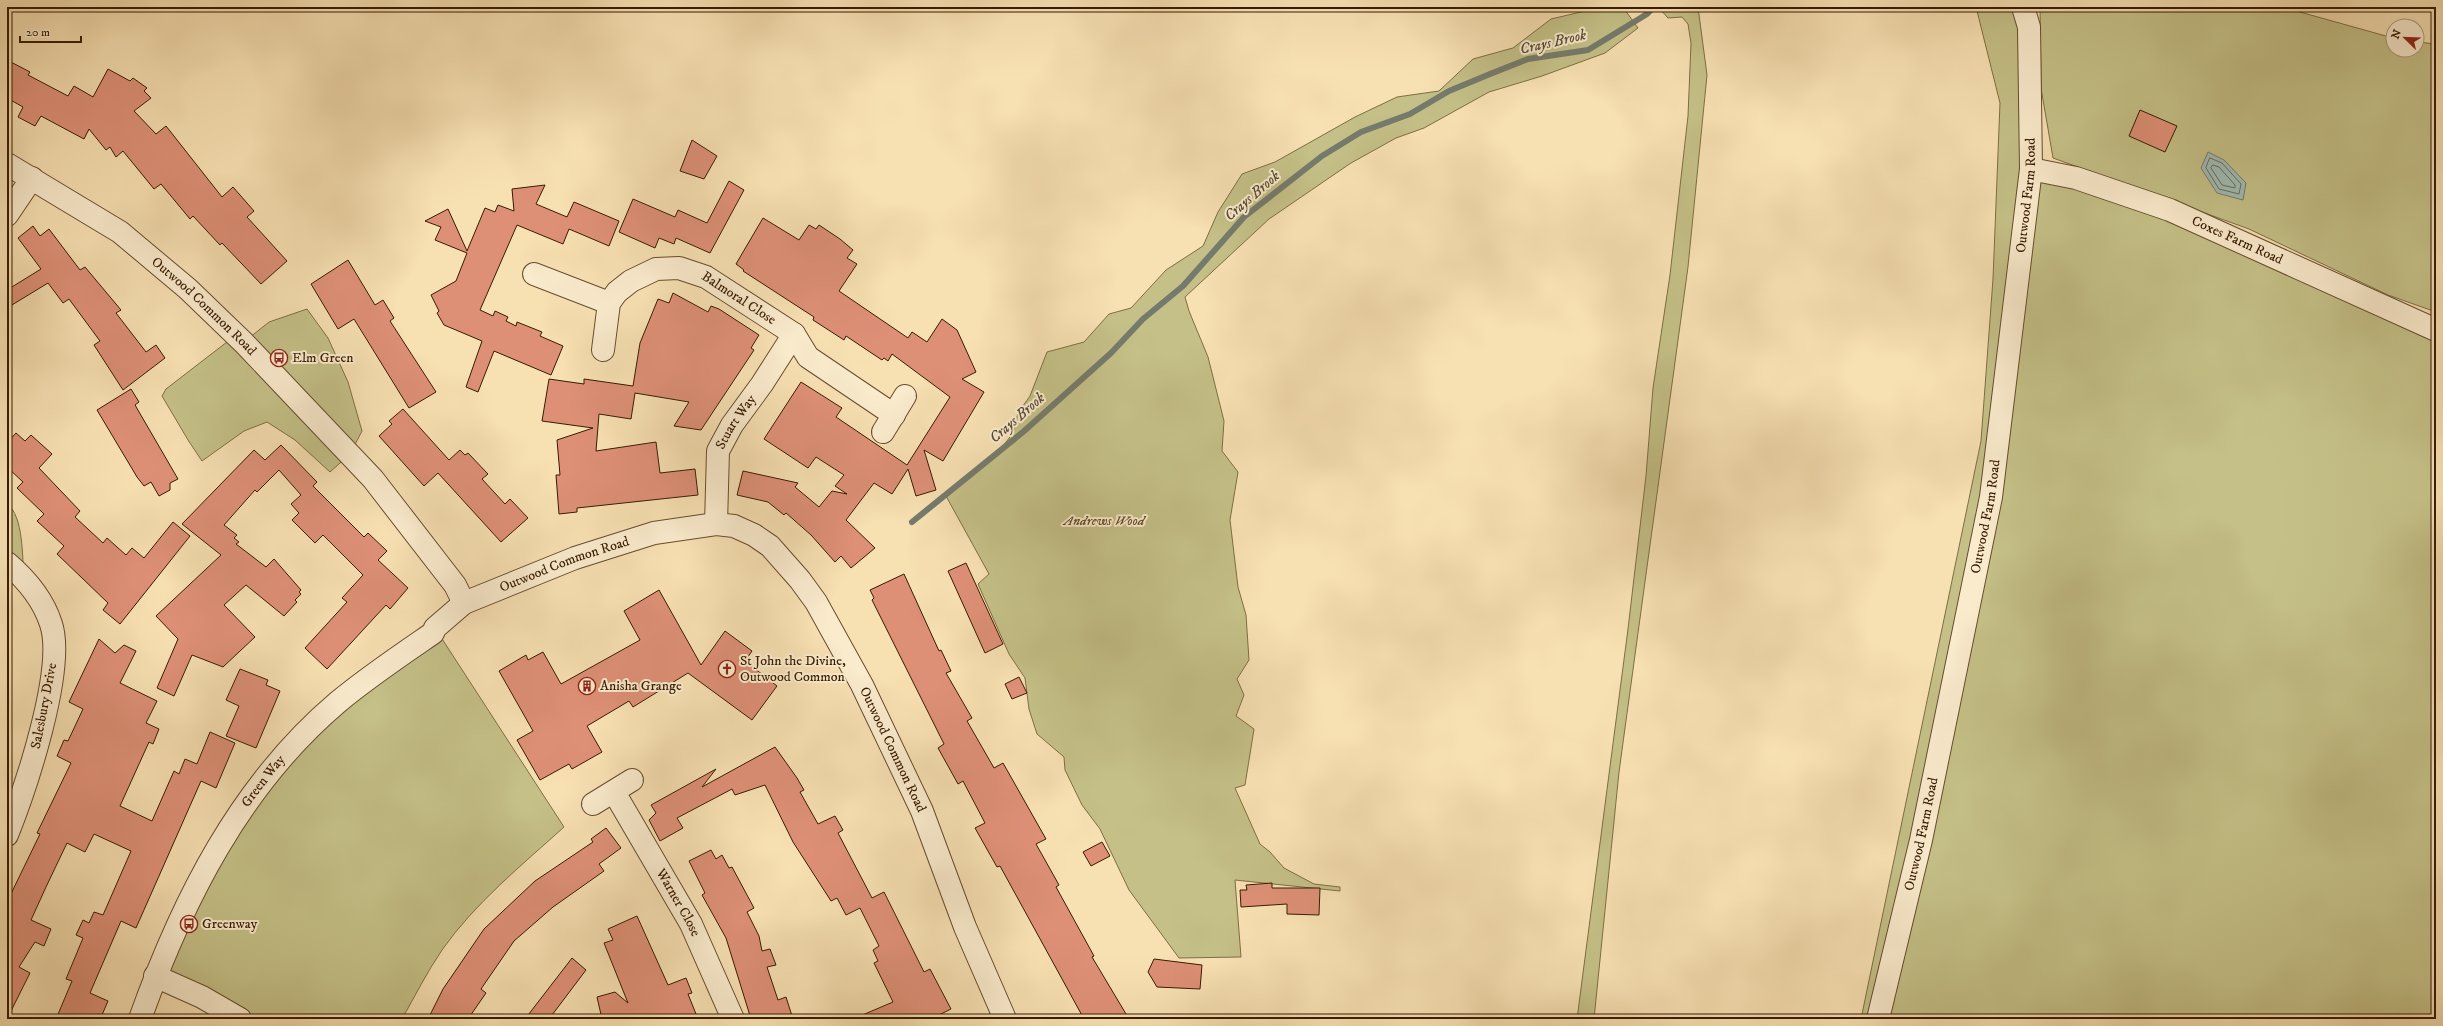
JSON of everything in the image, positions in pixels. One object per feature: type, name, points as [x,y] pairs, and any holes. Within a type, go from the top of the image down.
[{"type":"street","name":"Outwood Farm Road","points":[[1878,1019],[1921,840],[1991,497],[2031,169],[2029,27],[2023,7]]},
{"type":"street","name":"Outwood Common Road","points":[[7,164],[120,232],[188,289],[244,343],[373,479],[455,585],[464,603],[588,553],[654,533],[716,524],[734,526],[754,534],[770,546],[800,580],[827,621],[872,704],[922,811],[965,927],[1005,1019]]},
{"type":"street","name":"Coxes Farm Road","points":[[2031,169],[2076,178],[2170,210],[2436,330]]},
{"type":"street","points":[[7,215],[32,178]]},
{"type":"street","name":"Balmoral Close","points":[[609,303],[617,292],[631,281],[656,269],[679,268],[706,277],[794,334],[808,357],[888,423],[905,396]]},
{"type":"street","points":[[534,274],[609,303],[603,350]]},
{"type":"street","name":"Stuart Way","points":[[716,524],[718,451],[732,425],[762,384],[794,334]]},
{"type":"street","name":"Salesbury Drive","points":[[7,564],[24,577],[42,602],[52,626],[54,650],[50,690],[37,743],[7,835]]},
{"type":"street","name":"Green Way","points":[[140,1019],[155,976],[185,906],[210,859],[239,813],[282,758],[338,702],[391,661],[433,633],[435,628],[464,603]]},
{"type":"street","points":[[593,804],[632,780]]},
{"type":"street","name":"Warner Close","points":[[614,792],[691,924],[732,1019]]},
{"type":"street","points":[[155,976],[202,997],[240,1019]]},
{"type":"green space","points":[[1658,7],[1698,7],[1707,75],[1688,267],[1619,772],[1594,1019],[1577,1019],[1628,629],[1646,476],[1653,388],[1670,275],[1688,116],[1691,43],[1688,24],[1682,17],[1668,18]]},
{"type":"green space","points":[[1976,7],[2020,7],[2031,169],[2076,178],[2436,329],[2436,1019],[1861,1019],[1981,441],[1993,279],[2000,103]]},
{"type":"green space","points":[[2040,7],[2282,7],[2385,36],[2385,58],[2425,58],[2425,43],[2436,44],[2436,312],[2388,295],[2249,229],[2053,158],[2041,88]]},
{"type":"green space","name":"Andrews Wood","points":[[1598,8],[1625,10],[1638,28],[1605,53],[1542,76],[1489,92],[1424,128],[1396,138],[1351,163],[1269,219],[1185,297],[1189,311],[1208,357],[1224,421],[1222,451],[1238,472],[1230,520],[1238,587],[1246,615],[1249,660],[1237,679],[1244,695],[1236,716],[1254,729],[1245,785],[1235,788],[1260,844],[1270,852],[1284,868],[1314,884],[1340,887],[1340,891],[1235,880],[1241,957],[1179,958],[1129,890],[1100,829],[1082,805],[1065,770],[1064,757],[1037,734],[1029,709],[1025,678],[1009,654],[978,584],[989,574],[946,496],[997,454],[1013,433],[1018,413],[1030,396],[1047,352],[1084,342],[1109,314],[1131,308],[1166,270],[1203,246],[1218,212],[1242,174],[1275,162],[1355,117],[1397,97],[1439,91],[1473,59],[1513,48],[1551,19]]},
{"type":"green space","points":[[307,309],[328,338],[348,382],[362,431],[350,454],[330,472],[295,440],[267,422],[244,431],[202,461],[162,396],[166,389],[236,335],[244,342],[269,322]]},
{"type":"green space","points":[[7,504],[13,510],[17,518],[21,538],[24,577],[7,563]]},
{"type":"green space","points":[[435,628],[564,827],[516,870],[469,916],[442,950],[402,1019],[240,1019],[155,976],[282,758]]},
{"type":"water","points":[[2208,152],[2224,160],[2246,183],[2243,200],[2217,193],[2201,168]]},
{"type":"building","points":[[7,60],[30,72],[28,75],[68,96],[74,86],[93,97],[108,69],[130,81],[133,78],[147,88],[144,91],[151,98],[134,111],[156,134],[166,126],[222,197],[233,187],[254,211],[247,217],[287,261],[261,284],[222,243],[220,245],[193,216],[190,219],[161,184],[154,189],[123,151],[116,157],[110,147],[106,150],[89,129],[84,139],[41,116],[35,126],[18,117],[23,107],[7,98]]},
{"type":"building","points":[[2140,110],[2177,126],[2165,152],[2129,136]]},
{"type":"building","points":[[692,140],[717,156],[704,179],[680,171]]},
{"type":"building","points":[[729,181],[744,190],[710,253],[676,238],[674,244],[659,238],[655,248],[619,232],[633,199],[675,217],[678,210],[707,223]]},
{"type":"building","points":[[545,185],[536,204],[567,217],[574,202],[619,221],[609,246],[569,229],[563,244],[517,225],[480,310],[493,316],[495,311],[508,317],[506,321],[516,326],[517,322],[542,332],[540,336],[563,346],[551,375],[494,351],[478,392],[466,387],[482,341],[444,325],[437,313],[439,311],[431,295],[456,281],[467,253],[435,240],[441,227],[425,221],[448,209],[467,251],[485,208],[495,212],[498,205],[514,211],[512,189]]},
{"type":"building","points":[[763,218],[799,240],[809,225],[816,229],[819,225],[840,239],[853,250],[847,258],[857,264],[839,291],[908,338],[912,332],[927,342],[942,319],[957,330],[976,372],[962,379],[984,392],[943,461],[924,450],[936,490],[916,496],[908,469],[892,494],[874,483],[846,520],[875,548],[851,568],[841,556],[835,562],[811,535],[786,513],[784,515],[768,502],[737,495],[743,471],[798,483],[795,487],[819,507],[832,491],[847,494],[835,486],[844,475],[816,457],[808,468],[764,439],[801,382],[842,408],[836,417],[907,465],[950,397],[892,354],[888,361],[884,358],[882,360],[846,336],[844,340],[813,320],[814,317],[743,271],[744,270],[736,264]]},
{"type":"building","points":[[33,226],[40,236],[49,229],[80,270],[85,267],[121,310],[116,313],[146,352],[156,345],[165,358],[123,390],[94,345],[100,341],[69,299],[63,303],[48,283],[7,308],[7,290],[41,269],[18,238]]},
{"type":"building","points":[[348,260],[375,305],[383,300],[394,318],[390,321],[436,392],[409,408],[354,319],[338,329],[311,284]]},
{"type":"building","points":[[673,293],[708,312],[711,306],[719,309],[759,335],[751,348],[754,350],[701,430],[674,426],[689,402],[635,393],[631,419],[599,414],[596,451],[656,442],[660,473],[695,469],[698,495],[577,508],[577,512],[559,514],[556,475],[560,475],[557,440],[593,428],[542,421],[549,379],[584,384],[584,379],[633,386],[640,343],[658,299],[669,303]]},
{"type":"building","points":[[131,389],[139,402],[135,405],[178,479],[170,483],[170,490],[159,496],[151,482],[144,486],[137,477],[97,410]]},
{"type":"building","points":[[403,409],[449,460],[460,450],[465,455],[468,453],[488,474],[482,479],[505,504],[510,499],[528,518],[501,542],[438,473],[424,486],[379,436],[392,424],[389,421]]},
{"type":"building","points":[[16,433],[25,441],[31,435],[52,454],[39,468],[80,511],[75,517],[103,543],[107,538],[126,555],[132,548],[144,558],[173,522],[190,536],[120,624],[103,610],[108,603],[57,554],[64,546],[37,521],[44,514],[17,488],[23,482],[7,467],[7,443]]},
{"type":"building","points":[[281,445],[317,482],[313,486],[364,537],[368,533],[387,551],[378,560],[408,588],[390,609],[386,605],[327,669],[305,648],[347,602],[342,598],[363,575],[323,535],[315,543],[292,520],[299,513],[291,504],[301,495],[279,470],[257,492],[255,490],[224,525],[237,535],[234,538],[239,542],[236,544],[266,567],[274,559],[301,590],[299,592],[301,594],[295,600],[297,602],[284,616],[246,585],[224,605],[255,637],[223,667],[192,655],[174,696],[157,688],[178,639],[156,616],[221,555],[182,524],[254,450],[265,460]]},
{"type":"building","points":[[966,563],[1003,644],[985,653],[948,571]]},
{"type":"building","points":[[904,574],[939,651],[941,650],[951,671],[946,673],[972,718],[967,721],[994,768],[1003,763],[1046,839],[1036,844],[1059,885],[1056,887],[1094,956],[1092,957],[1129,1019],[1084,1019],[1000,866],[997,867],[975,828],[985,823],[963,781],[958,784],[938,748],[944,744],[872,600],[874,598],[870,590]]},
{"type":"building","name":"Anisha Grange","points":[[659,590],[701,665],[725,631],[752,651],[745,661],[777,686],[752,720],[688,673],[633,707],[629,701],[587,726],[602,752],[572,769],[569,764],[540,780],[517,740],[533,731],[499,671],[526,655],[528,660],[543,652],[561,684],[640,640],[624,611]]},
{"type":"building","points":[[99,639],[115,653],[124,645],[136,651],[120,683],[157,701],[146,723],[159,729],[153,744],[149,742],[120,806],[152,821],[174,771],[179,774],[185,759],[197,764],[210,732],[235,743],[216,788],[201,781],[136,928],[121,921],[90,993],[108,1001],[102,1015],[98,1014],[96,1019],[56,1019],[72,981],[66,979],[83,938],[76,935],[83,920],[89,923],[94,912],[103,915],[131,851],[94,834],[85,852],[67,843],[46,887],[31,920],[51,929],[44,946],[35,942],[19,967],[30,973],[7,1019],[7,902],[40,834],[37,833],[71,763],[57,756],[64,740],[68,741],[83,709],[69,702]]},
{"type":"building","points":[[240,669],[268,680],[266,685],[280,691],[256,748],[226,736],[239,706],[226,700]]},
{"type":"building","points":[[1019,677],[1027,693],[1012,699],[1005,684]]},
{"type":"building","points":[[775,747],[804,790],[800,792],[818,824],[835,816],[843,830],[838,833],[872,898],[884,892],[924,972],[930,969],[951,1009],[931,1019],[853,1019],[893,1002],[874,963],[878,961],[873,950],[879,946],[860,908],[846,915],[837,898],[831,901],[793,842],[765,785],[735,795],[732,789],[677,818],[683,828],[660,841],[649,820],[656,813],[651,805],[716,769],[702,787]]},
{"type":"building","points":[[606,828],[621,848],[599,864],[604,871],[553,907],[514,941],[481,989],[486,993],[468,1019],[428,1019],[443,989],[484,929],[535,881],[593,842],[591,839]]},
{"type":"building","points":[[1102,842],[1110,856],[1091,866],[1083,852]]},
{"type":"building","points":[[711,850],[716,859],[722,855],[729,868],[732,867],[754,908],[747,912],[759,936],[762,951],[770,949],[776,965],[767,967],[778,1000],[786,997],[793,1019],[751,1019],[726,938],[702,895],[705,893],[689,861]]},
{"type":"building","points":[[1272,883],[1272,888],[1320,888],[1319,915],[1287,914],[1287,904],[1241,907],[1240,890],[1247,890],[1246,885]]},
{"type":"building","points":[[637,916],[668,985],[686,978],[692,993],[688,994],[698,1019],[602,1019],[597,997],[615,992],[628,1003],[604,943],[613,940],[608,929]]},
{"type":"building","points":[[572,958],[586,970],[549,1019],[525,1019]]},
{"type":"building","points":[[1154,959],[1202,965],[1200,989],[1157,987],[1148,972]]},
{"type":"waterway","name":"Crays Brook","points":[[912,522],[1023,432],[1111,353],[1143,319],[1183,286],[1244,217],[1322,156],[1361,132],[1410,114],[1449,91],[1490,74],[1528,59],[1588,50],[1647,14],[1654,7]]},
{"type":"place","name":"Elm Green","points":[[279,358]]},
{"type":"place","name":"St John the Divine, Outwood Common","points":[[727,669]]},
{"type":"place","name":"Anisha Grange","points":[[587,686]]},
{"type":"place","name":"Greenway","points":[[189,924]]}]
